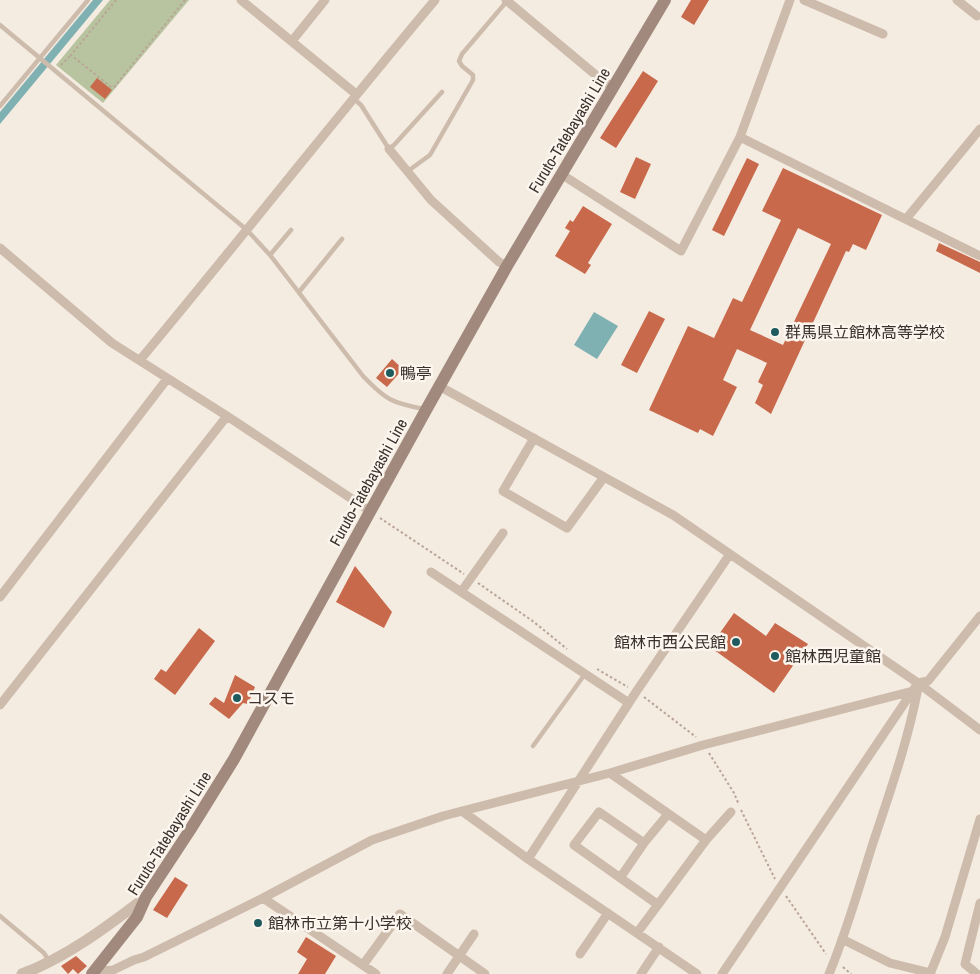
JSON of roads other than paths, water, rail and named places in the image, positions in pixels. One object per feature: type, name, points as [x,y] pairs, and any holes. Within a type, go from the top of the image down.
[{"type":"main road","name":"Furuto-Tatebayashi Line","points":[[93,973],[137,917],[146,897],[234,760],[374,514],[426,410],[507,266],[665,0]]},
{"type":"street","points":[[241,0],[292,41],[354,96]]},
{"type":"street","points":[[292,41],[325,0]]},
{"type":"street","points":[[140,360],[248,230],[354,96],[435,0]]},
{"type":"street","points":[[507,0],[603,81],[614,88]]},
{"type":"street","points":[[561,174],[681,251],[740,137],[790,0]]},
{"type":"street","points":[[804,0],[883,34]]},
{"type":"street","points":[[957,0],[979,15]]},
{"type":"street","points":[[906,219],[980,129]]},
{"type":"street","points":[[740,137],[980,256]]},
{"type":"street","points":[[389,149],[431,200],[499,262],[507,266]]},
{"type":"street","points":[[0,248],[112,343],[227,416],[374,514]]},
{"type":"street","points":[[0,597],[167,379]]},
{"type":"street","points":[[439,386],[673,515],[918,683],[980,730]]},
{"type":"street","points":[[0,705],[227,416]]},
{"type":"street","points":[[534,438],[503,491],[567,528],[604,477]]},
{"type":"street","points":[[461,592],[503,532]]},
{"type":"street","points":[[528,859],[629,703],[730,554]]},
{"type":"street","points":[[431,572],[588,670],[629,703]]},
{"type":"street","points":[[722,974],[918,683],[928,681],[980,616]]},
{"type":"street","points":[[829,974],[890,791],[914,710],[918,683]]},
{"type":"street","points":[[93,973],[113,970],[144,957],[263,898],[372,840],[443,816],[610,773],[703,745],[913,691]]},
{"type":"street","points":[[610,773],[706,840]]},
{"type":"street","points":[[462,812],[697,974]]},
{"type":"street","points":[[644,843],[598,812],[574,845],[657,904]]},
{"type":"street","points":[[637,933],[706,840],[731,812]]},
{"type":"street","points":[[620,878],[644,843],[668,814]]},
{"type":"street","points":[[842,939],[890,963],[930,973],[945,937],[980,819]]},
{"type":"street","points":[[22,974],[87,939],[146,897]]},
{"type":"street","points":[[263,898],[376,974]]},
{"type":"street","points":[[977,974],[965,964],[980,903]]},
{"type":"street","points":[[580,954],[608,913]]},
{"type":"street","points":[[363,965],[400,914],[485,974]]},
{"type":"street","points":[[447,974],[474,934]]},
{"type":"street","points":[[641,974],[658,947]]},
{"type":"lane","points":[[0,106],[88,0]]},
{"type":"lane","points":[[407,172],[430,155],[473,80],[473,75],[459,61],[462,54],[507,0]]},
{"type":"lane","points":[[0,25],[248,230],[299,292],[343,352],[379,393],[393,402],[426,410]]},
{"type":"lane","points":[[354,96],[389,149],[442,92]]},
{"type":"lane","points":[[270,255],[291,230]]},
{"type":"lane","points":[[299,292],[342,239]]},
{"type":"lane","points":[[533,746],[588,670]]},
{"type":"lane","points":[[0,916],[44,953],[49,961]]},
{"type":"water","points":[[93,0],[103,0],[0,124],[0,112]]},
{"type":"water","points":[[594,312],[618,326],[597,359],[574,345]]},
{"type":"place","name":"群馬県立館林高等学校","points":[[775,332]]},
{"type":"place","name":"鴨亭","points":[[390,373]]},
{"type":"place","name":"館林市西公民館","points":[[736,642]]},
{"type":"place","name":"館林西児童館","points":[[775,656]]},
{"type":"place","name":"コスモ","points":[[237,698]]},
{"type":"place","name":"館林市立第十小学校","points":[[258,923]]}]
